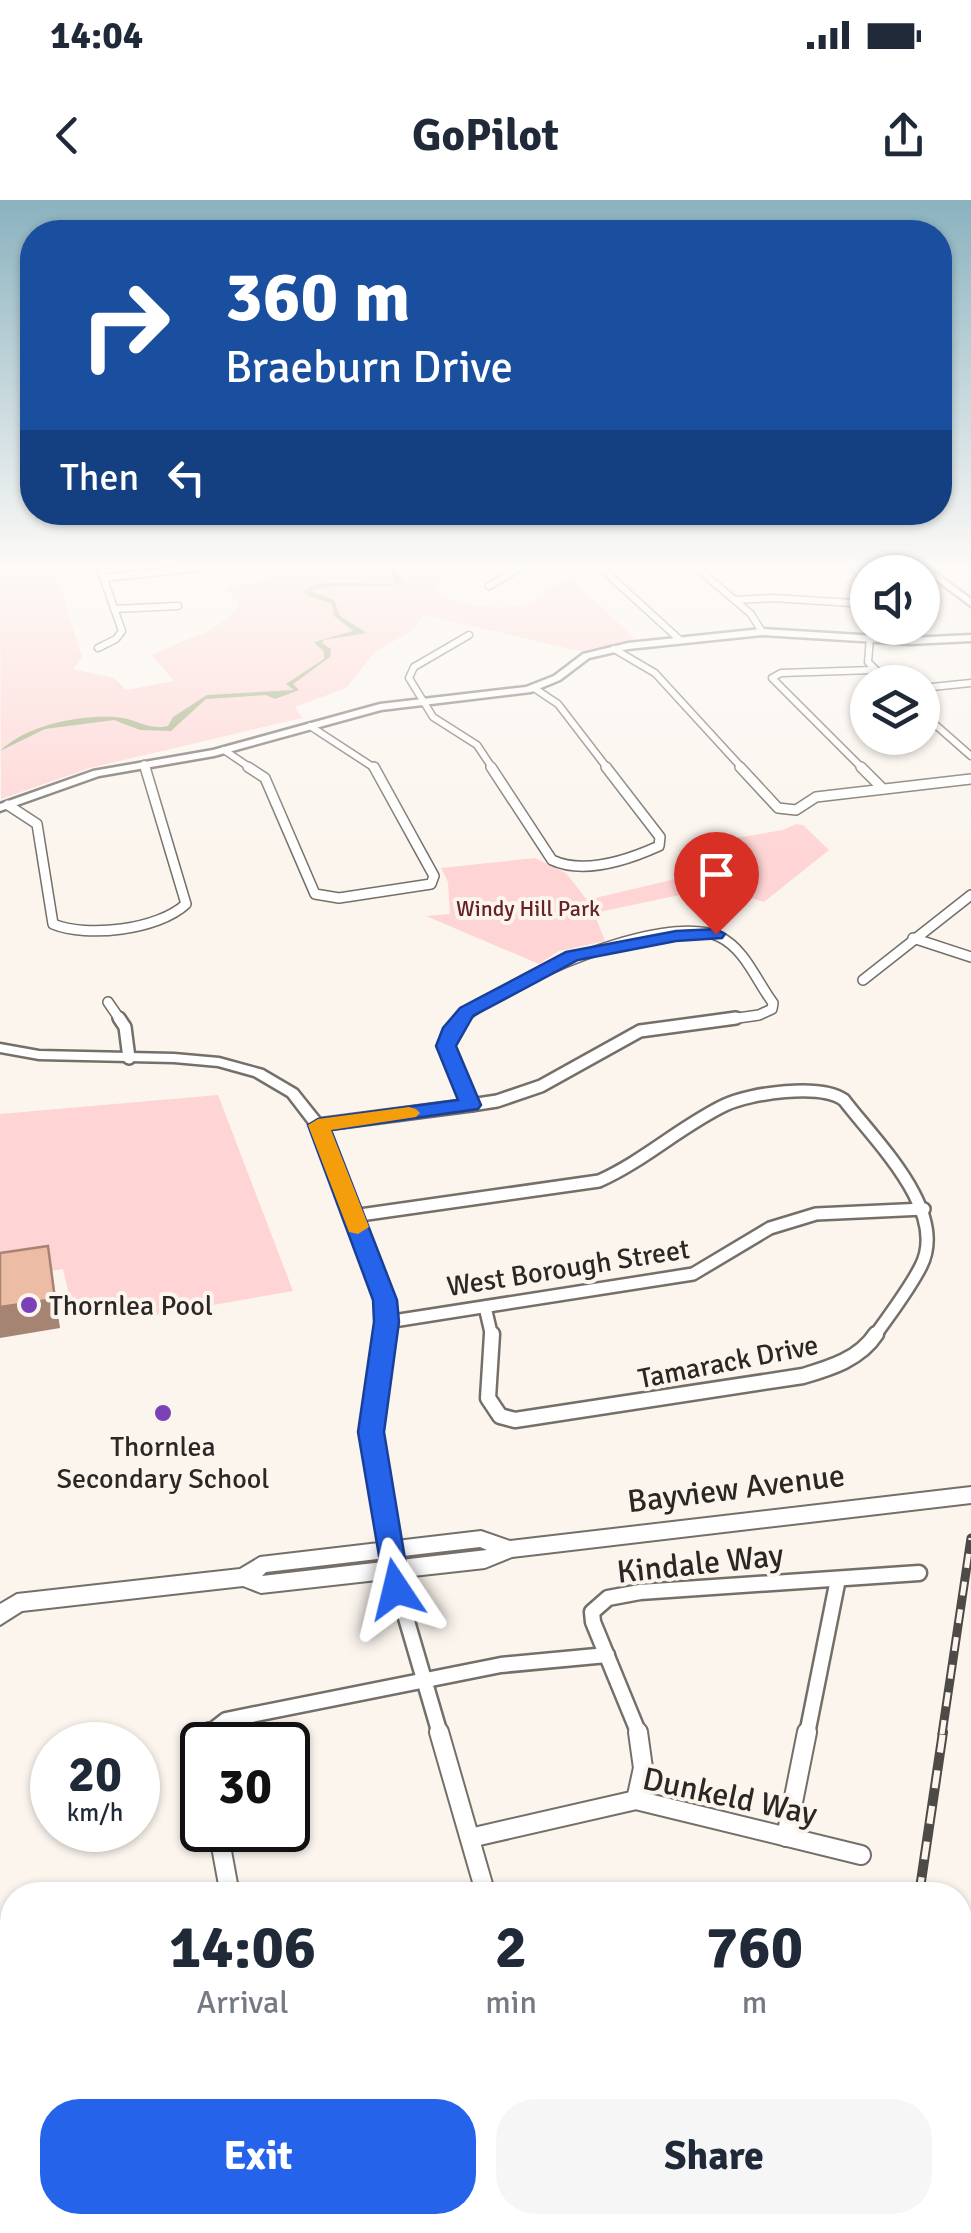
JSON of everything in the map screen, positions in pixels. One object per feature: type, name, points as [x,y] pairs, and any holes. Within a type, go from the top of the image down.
[{"type":"main road","name":"Bayview Avenue","points":[[6,1605],[246,1577],[262,1585],[390,1560],[485,1560],[509,1549],[971,1495]]},
{"type":"street","points":[[423,663],[411,670],[409,678],[422,702],[436,720],[477,745],[554,863],[584,867],[659,846],[660,837],[558,704],[534,688]]},
{"type":"street","points":[[4,807],[84,776],[224,750],[380,707],[490,697],[534,688],[575,663]]},
{"type":"street","points":[[638,663],[655,673],[778,808],[796,810],[816,797],[971,779]]},
{"type":"street","points":[[850,671],[781,673],[772,678],[883,789]]},
{"type":"street","points":[[940,686],[971,683]]},
{"type":"street","points":[[224,750],[264,778],[315,894],[335,898],[431,884],[434,876],[377,770],[310,726]]},
{"type":"street","points":[[940,729],[971,756]]},
{"type":"street","points":[[4,807],[38,824],[58,929],[83,931],[173,916],[186,904],[144,764]]},
{"type":"street","points":[[862,980],[971,895]]},
{"type":"street","points":[[318,1125],[471,1105],[541,1086],[640,1030],[758,1014],[772,1009],[773,1003],[730,945],[716,934],[676,936],[573,956],[466,1012],[453,1028],[446,1046],[448,1057],[471,1105]]},
{"type":"street","points":[[914,938],[971,957]]},
{"type":"street","points":[[108,1002],[125,1027],[129,1058]]},
{"type":"street","points":[[0,1048],[59,1058],[198,1058],[248,1069],[294,1094],[318,1125],[382,1290],[386,1322],[371,1419],[390,1560],[482,1882]]},
{"type":"street","points":[[353,1216],[606,1178],[722,1106],[812,1089],[827,1090],[844,1100],[924,1209]]},
{"type":"street","name":"Tamarack Drive","points":[[484,1307],[492,1336],[487,1401],[494,1412],[511,1420],[536,1420],[804,1376],[850,1359],[876,1337],[926,1254],[929,1232],[924,1209]]},
{"type":"street","name":"West Borough Street","points":[[386,1322],[693,1274],[724,1262],[775,1226],[801,1216],[924,1209]]},
{"type":"street","name":"Kindale Way","points":[[636,1800],[644,1750],[592,1612],[608,1598],[640,1592],[919,1573]]},
{"type":"street","points":[[786,1837],[838,1578]]},
{"type":"street","points":[[223,1722],[502,1665],[606,1655]]},
{"type":"street","name":"Dunkeld Way","points":[[470,1838],[636,1800],[861,1855]]},
{"type":"street","points":[[222,1852],[228,1882]]},
{"type":"green space","points":[[0,663],[78,663],[73,669],[114,678],[126,690],[174,681],[159,663],[366,663],[346,688],[295,707],[302,718],[90,768],[1,799]]},
{"type":"green space","name":"Windy Hill Park","points":[[803,825],[829,850],[764,902],[718,887],[594,913],[605,941],[559,951],[539,964],[426,916],[450,914],[448,882],[441,868],[535,858],[566,873],[587,900],[705,872],[690,846],[783,830]]},
{"type":"green space","points":[[218,1095],[293,1291],[134,1319],[71,1304],[63,1269],[0,1279],[0,1114]]},
{"type":"shaded area","points":[[322,663],[293,684],[299,690],[275,699],[266,695],[206,699],[171,731],[140,730],[114,720],[45,729],[0,751],[24,734],[69,720],[116,717],[148,726],[168,726],[173,717],[207,695],[294,690],[286,684]]},
{"type":"building","points":[[48,1246],[55,1299],[0,1307],[0,1253]]},
{"type":"railway","points":[[942,1734],[971,1538]]},
{"type":"railway","points":[[921,1882],[943,1732]]},
{"type":"slow traffic","points":[[358,1227],[318,1125],[409,1113]]},
{"type":"place","name":"Thornlea Pool","points":[[29,1305]]},
{"type":"place","name":"Thornlea Secondary School","points":[[163,1413]]},
{"type":"route","points":[[396,1589],[371,1432],[386,1322],[385,1300],[318,1125],[471,1105],[446,1046],[453,1028],[466,1012],[573,956],[676,936],[716,934]]}]
